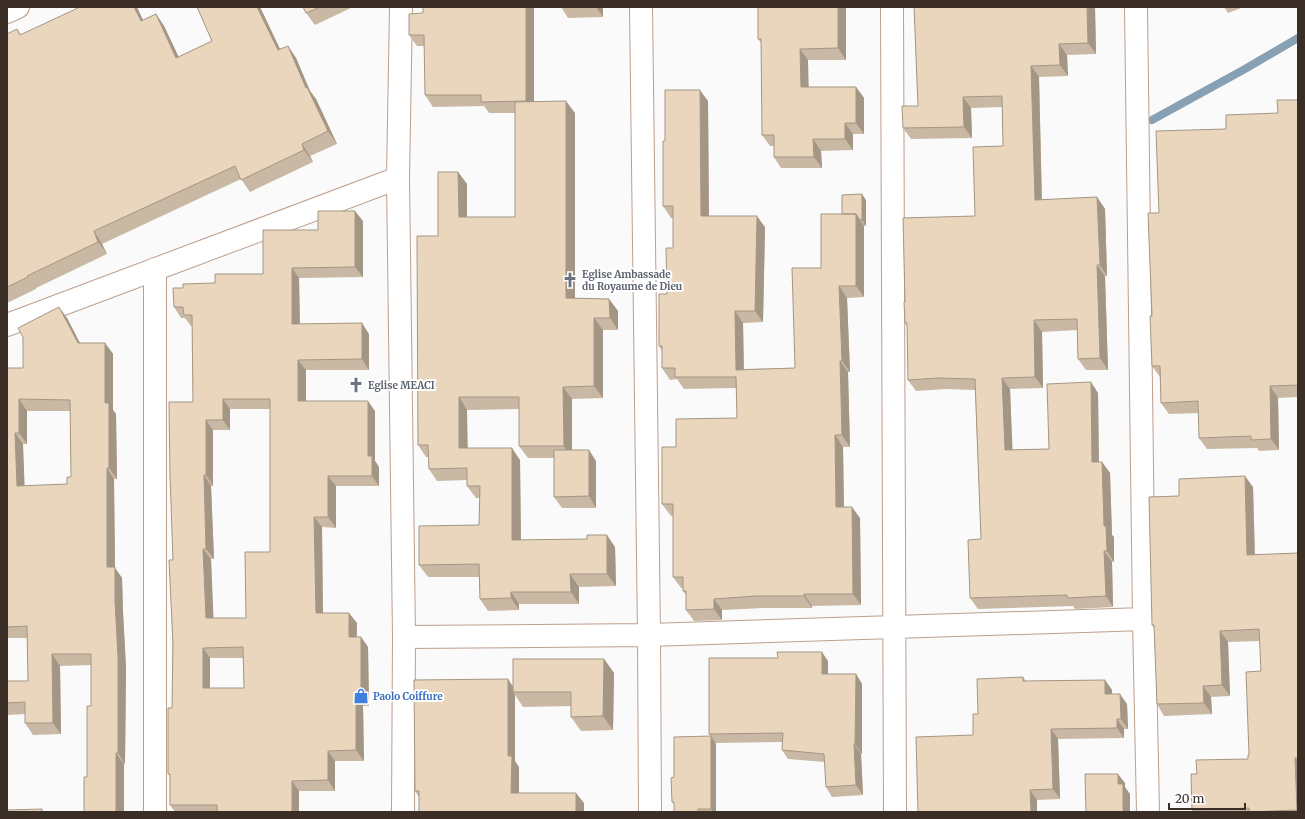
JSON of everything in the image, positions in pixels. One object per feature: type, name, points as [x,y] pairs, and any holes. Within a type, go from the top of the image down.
[{"type":"street","points":[[7,12],[18,7]]},
{"type":"street","points":[[401,7],[398,178],[404,637],[403,812]]},
{"type":"street","points":[[641,7],[650,812]]},
{"type":"street","points":[[892,7],[895,812]]},
{"type":"street","points":[[1136,7],[1148,812]]},
{"type":"street","points":[[7,325],[398,178]]},
{"type":"street","points":[[155,812],[156,269]]},
{"type":"street","points":[[404,637],[649,635],[1144,619]]},
{"type":"building","points":[[80,7],[134,7],[141,21],[156,14],[176,58],[212,41],[197,7],[257,7],[278,50],[288,46],[306,88],[307,87],[328,131],[302,144],[304,150],[241,180],[235,166],[94,231],[98,242],[7,287],[7,34],[17,29],[20,35]]},
{"type":"building","points":[[303,7],[320,7],[306,13]]},
{"type":"building","points":[[423,7],[526,7],[526,101],[481,102],[481,95],[425,95],[424,35],[409,35],[409,14],[423,13]]},
{"type":"building","points":[[758,7],[838,7],[838,48],[800,49],[801,87],[856,87],[856,123],[845,123],[845,139],[813,139],[814,157],[774,157],[774,135],[762,135],[761,39],[758,39]]},
{"type":"building","points":[[914,7],[1087,7],[1088,43],[1059,44],[1060,65],[1031,66],[1035,200],[1097,197],[1100,265],[1097,265],[1100,358],[1078,359],[1077,319],[1034,320],[1035,377],[1002,378],[1005,450],[1049,449],[1047,384],[1091,382],[1092,462],[1102,462],[1104,526],[1106,526],[1107,551],[1104,551],[1106,596],[1067,598],[1067,595],[970,598],[968,540],[981,539],[975,379],[938,378],[908,380],[907,323],[905,323],[904,302],[903,218],[975,216],[973,147],[1003,146],[1002,96],[963,97],[964,127],[903,128],[902,106],[918,106]]},
{"type":"building","points":[[665,90],[700,90],[701,216],[757,216],[755,311],[735,311],[736,370],[795,368],[792,268],[821,268],[821,214],[856,214],[856,286],[839,286],[842,361],[840,361],[842,435],[835,435],[836,507],[852,507],[853,594],[804,594],[804,596],[756,596],[714,599],[714,609],[686,610],[686,591],[683,591],[683,577],[673,577],[673,504],[662,504],[662,447],[676,447],[676,419],[737,418],[736,377],[675,377],[675,368],[662,368],[662,346],[659,346],[659,294],[667,294],[666,248],[673,248],[673,206],[663,206]]},
{"type":"building","points":[[1277,100],[1298,100],[1298,385],[1270,386],[1271,439],[1251,440],[1251,436],[1199,438],[1198,401],[1161,403],[1160,366],[1152,366],[1150,316],[1152,316],[1148,213],[1159,213],[1156,131],[1226,129],[1226,115],[1278,113]]},
{"type":"building","points":[[566,101],[566,298],[609,299],[610,318],[594,318],[594,386],[563,387],[564,446],[519,446],[519,397],[459,397],[459,448],[512,448],[512,540],[587,539],[587,535],[607,535],[607,574],[570,574],[571,592],[511,592],[511,598],[480,599],[479,564],[419,565],[419,526],[479,525],[480,486],[467,486],[467,468],[429,469],[428,445],[418,445],[417,236],[438,236],[438,172],[458,172],[459,217],[515,217],[515,102]]},
{"type":"building","points":[[862,194],[862,220],[860,220],[856,214],[842,214],[842,195]]},
{"type":"building","points":[[318,211],[355,211],[355,267],[292,268],[292,324],[362,323],[362,359],[298,360],[298,401],[368,401],[368,456],[372,456],[372,476],[328,476],[328,517],[314,517],[316,613],[349,613],[349,637],[361,637],[361,695],[356,695],[356,750],[328,751],[328,780],[292,781],[292,812],[217,812],[217,805],[170,805],[170,774],[168,774],[168,708],[172,708],[173,644],[169,560],[173,560],[169,402],[193,402],[192,315],[184,315],[183,307],[174,307],[173,288],[183,288],[183,284],[215,283],[215,274],[263,274],[263,230],[318,230]],"holes":[[[223,399],[270,399],[270,552],[245,552],[246,618],[206,618],[203,549],[206,549],[204,475],[206,475],[206,420],[223,420]],[[243,647],[244,688],[203,688],[203,648]]]},
{"type":"building","points":[[59,307],[78,343],[105,343],[105,403],[109,403],[109,468],[107,468],[107,567],[115,567],[118,657],[118,753],[116,753],[116,812],[84,812],[84,777],[87,777],[87,706],[91,706],[91,654],[52,654],[53,723],[25,723],[25,702],[7,703],[7,681],[28,681],[27,626],[7,627],[7,368],[23,368],[23,337],[18,328]],"holes":[[[19,399],[70,400],[71,477],[67,477],[67,484],[17,486],[15,433],[19,433]]]},
{"type":"building","points":[[554,450],[589,450],[589,496],[554,497]]},
{"type":"building","points":[[1245,476],[1247,555],[1298,553],[1298,758],[1295,758],[1297,810],[1249,812],[1249,808],[1192,810],[1191,774],[1197,774],[1196,760],[1248,759],[1246,672],[1261,671],[1259,629],[1220,631],[1222,685],[1203,686],[1204,703],[1157,704],[1154,625],[1152,625],[1149,497],[1179,496],[1179,479]]},
{"type":"building","points":[[777,652],[822,652],[822,674],[856,674],[854,744],[856,785],[826,787],[824,754],[782,750],[783,733],[709,734],[709,658],[778,658]]},
{"type":"building","points":[[513,659],[604,659],[603,716],[571,717],[571,692],[513,692]]},
{"type":"building","points":[[1023,677],[1023,681],[1105,680],[1105,694],[1120,694],[1121,719],[1117,719],[1117,728],[1051,729],[1053,789],[1030,790],[1031,812],[918,812],[916,737],[973,735],[973,714],[978,714],[977,679]]},
{"type":"building","points":[[508,679],[508,756],[512,756],[511,793],[576,793],[576,812],[419,812],[419,791],[415,791],[414,680]]},
{"type":"building","points":[[711,736],[711,809],[698,809],[698,812],[674,812],[671,778],[674,777],[674,737]]},
{"type":"building","points":[[1085,774],[1118,774],[1118,784],[1123,784],[1123,812],[1086,812]]},
{"type":"building","points":[[42,809],[42,812],[7,812],[7,810]]},
{"type":"waterway","points":[[1152,120],[1298,38]]},
{"type":"place","name":"Eglise Ambassade du Royaume de Dieu","points":[[570,280]]},
{"type":"place","name":"Eglise MEACI","points":[[356,385]]},
{"type":"place","name":"Paolo Coiffure","points":[[361,696]]}]
